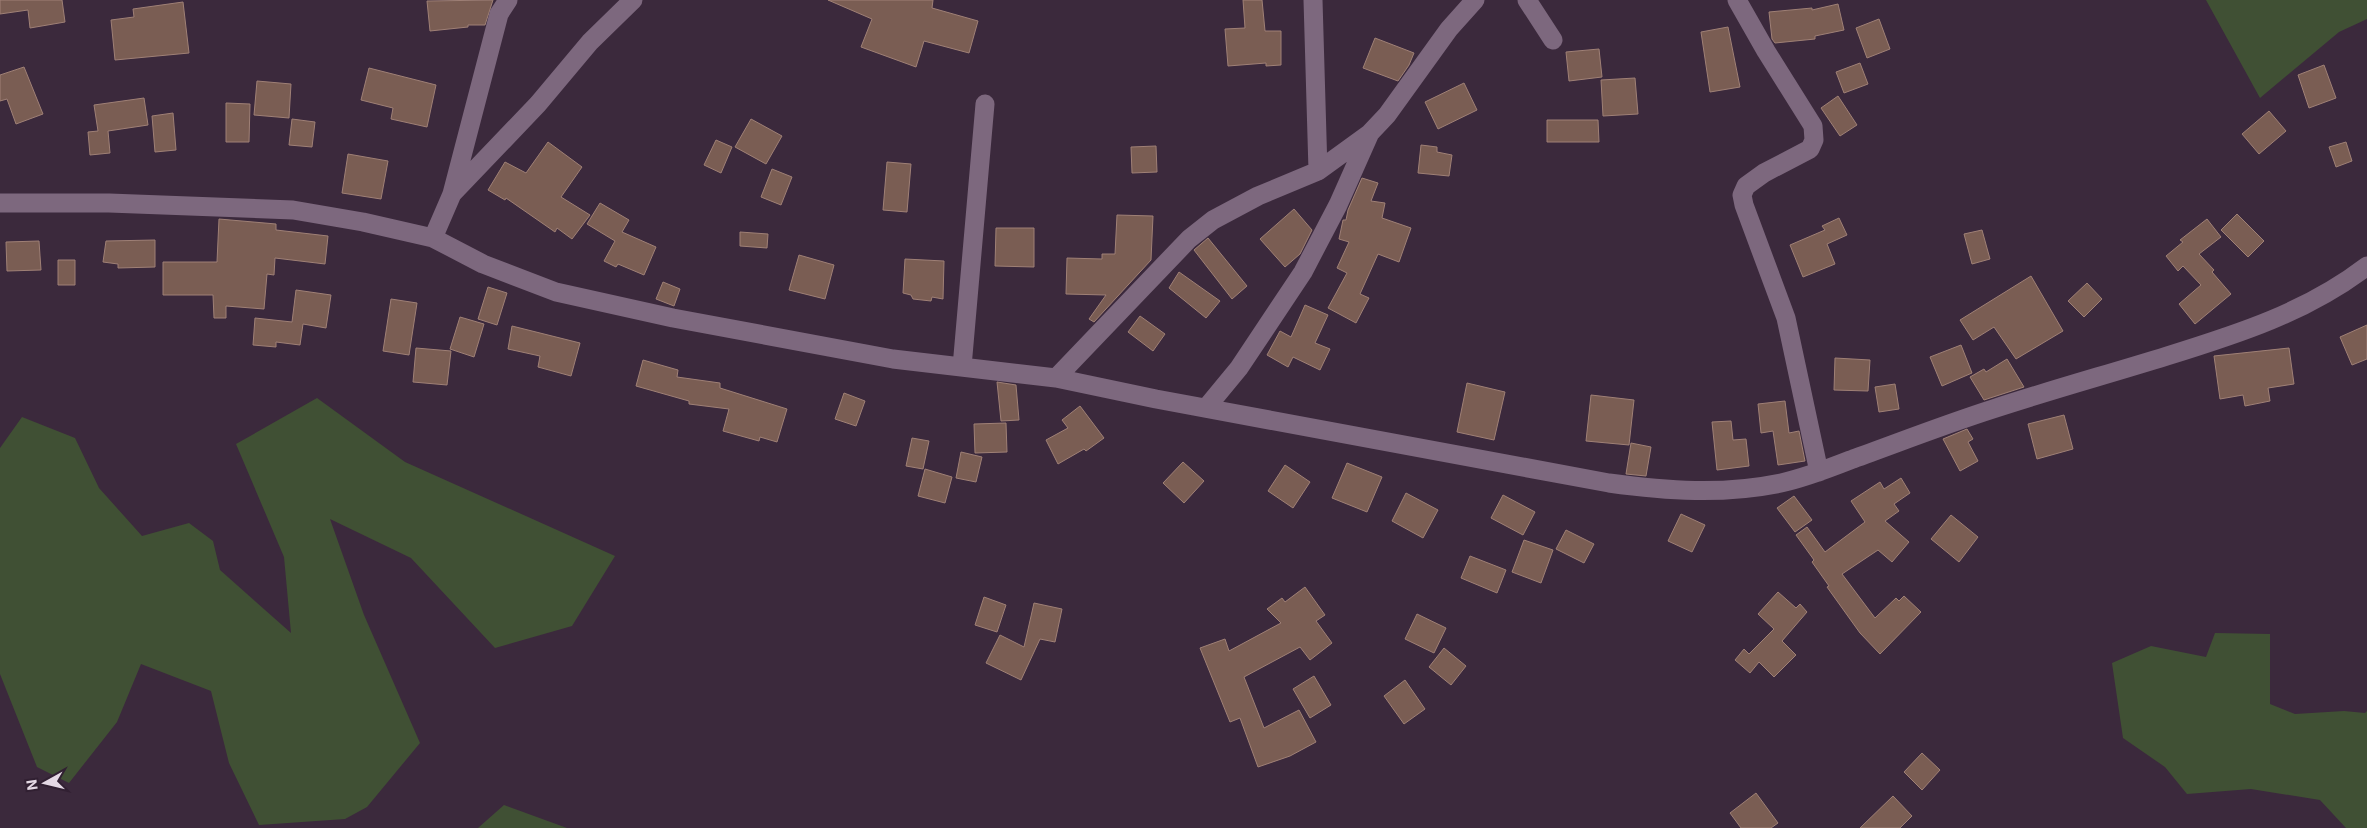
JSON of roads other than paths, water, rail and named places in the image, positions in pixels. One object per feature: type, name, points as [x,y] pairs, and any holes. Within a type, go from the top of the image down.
[{"type":"street","points":[[452,194],[538,104],[590,42],[633,0]]},
{"type":"street","points":[[1312,0],[1318,171]]},
{"type":"street","points":[[1056,378],[1189,239],[1213,220],[1243,204],[1318,171],[1370,134],[1387,115],[1449,29],[1476,0]]},
{"type":"street","points":[[1527,0],[1553,40]]},
{"type":"street","points":[[1737,0],[1766,51],[1813,126],[1814,140],[1810,150],[1764,173],[1746,186],[1742,195],[1786,318],[1819,472]]},
{"type":"street","points":[[433,238],[452,194],[502,5]]},
{"type":"street","points":[[962,367],[985,104]]},
{"type":"street","points":[[1206,408],[1239,368],[1303,272],[1338,205],[1370,134]]},
{"type":"street","points":[[0,203],[128,204],[293,210],[363,222],[433,238],[483,264],[556,292],[673,318],[893,358],[1056,378],[1609,483],[1659,490],[1714,491],[1747,489],[1783,483],[1819,472],[1992,409],[2217,340],[2285,316],[2346,282],[2367,266]]}]
